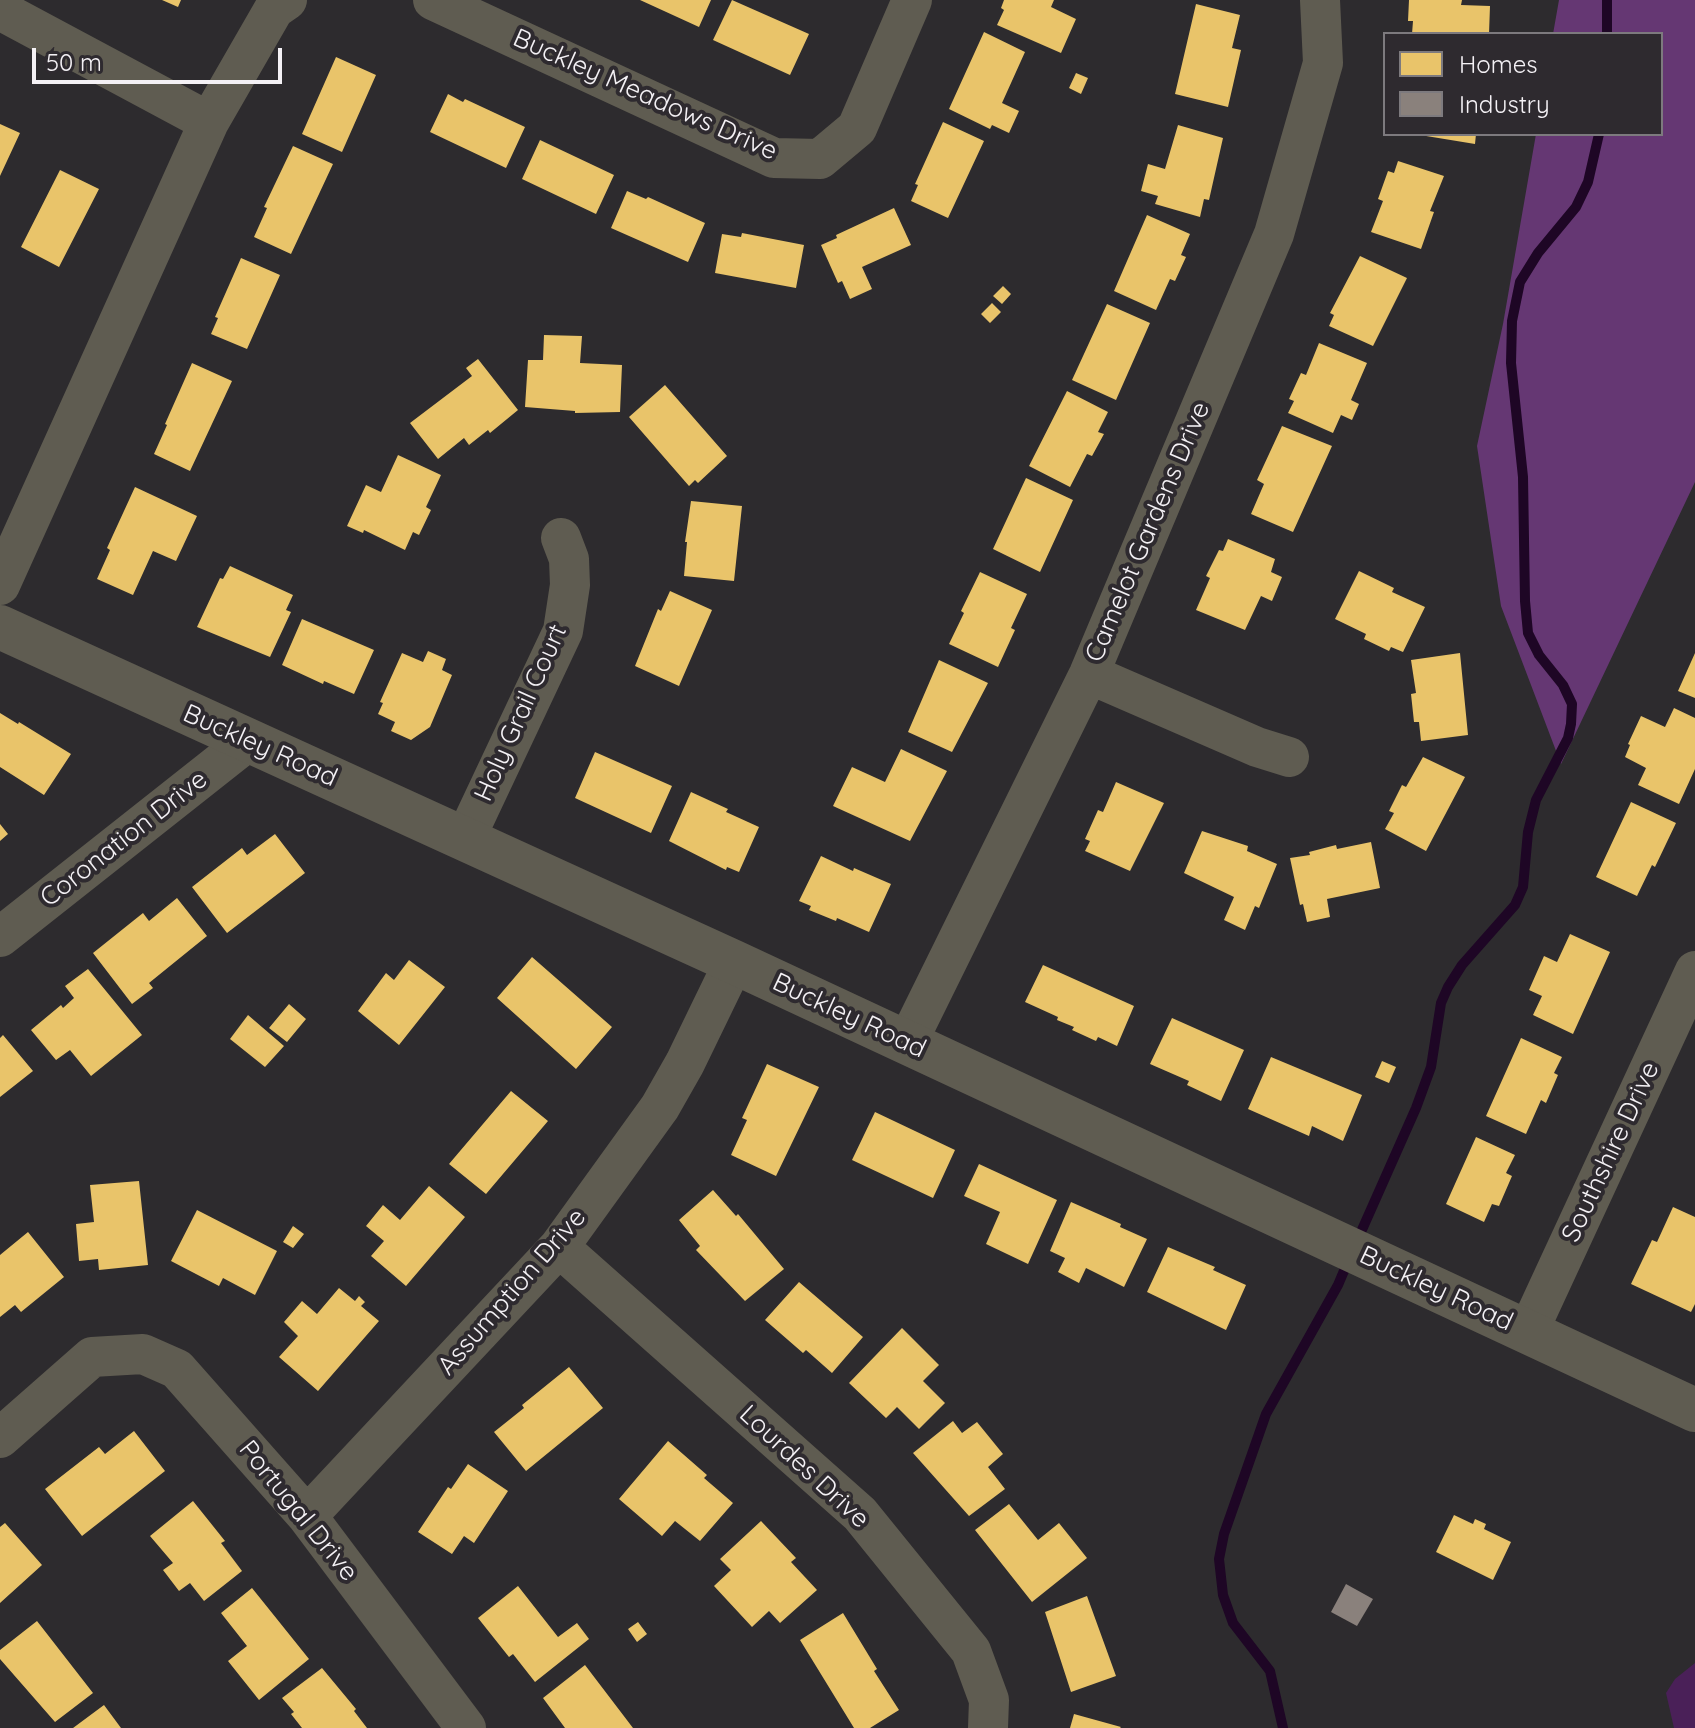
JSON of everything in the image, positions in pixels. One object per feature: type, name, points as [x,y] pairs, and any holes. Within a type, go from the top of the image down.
[{"type":"street","points":[[0,585],[209,122],[274,9],[287,0]]},
{"type":"street","name":"Buckley Meadows Drive","points":[[433,0],[774,158],[820,159],[857,128],[912,0]]},
{"type":"street","name":"Camelot Gardens Drive","points":[[907,1043],[1089,674],[1274,234],[1323,63],[1320,0]]},
{"type":"street","points":[[0,10],[209,122]]},
{"type":"street","name":"Holy Grail Court","points":[[465,839],[563,631],[570,585],[569,559],[561,538]]},
{"type":"street","name":"Buckley Road","points":[[0,627],[734,962],[1695,1410]]},
{"type":"street","points":[[1089,674],[1257,747],[1289,757]]},
{"type":"street","name":"Coronation Drive","points":[[0,937],[248,741]]},
{"type":"street","name":"Assumption Drive","points":[[307,1516],[559,1247],[660,1107],[734,962]]},
{"type":"street","name":"Southshire Drive","points":[[1528,1332],[1695,971]]},
{"type":"street","name":"Lourdes Drive","points":[[559,1247],[860,1514],[971,1651],[989,1700],[988,1728]]},
{"type":"street","name":"Portugal Drive","points":[[0,1438],[92,1357],[143,1354],[177,1369],[307,1516],[466,1728]]},
{"type":"shaded area","points":[[1559,0],[1695,0],[1695,482],[1561,764],[1501,606],[1477,446],[1503,324],[1536,136],[1663,136],[1663,32],[1553,32]]},
{"type":"shaded area","points":[[1695,1663],[1695,1728],[1674,1728],[1666,1693],[1675,1679]]},
{"type":"building: Homes","points":[[162,0],[181,0],[178,7]]},
{"type":"building: Homes","points":[[640,0],[711,0],[699,27]]},
{"type":"building: Homes","points":[[732,0],[809,34],[790,75],[713,40]]},
{"type":"building: Homes","points":[[1004,0],[1054,0],[1051,7],[1076,19],[1061,53],[997,25],[1004,10],[1001,8]]},
{"type":"building: Homes","points":[[1409,0],[1462,0],[1461,5],[1490,6],[1489,32],[1412,32],[1413,21],[1408,21]]},
{"type":"building: Homes","points":[[1196,4],[1240,15],[1232,48],[1241,50],[1228,107],[1175,94]]},
{"type":"building: Homes","points":[[984,32],[1025,52],[1002,103],[1019,111],[1009,133],[992,125],[990,129],[949,109]]},
{"type":"building: Homes","points":[[336,57],[376,75],[342,152],[302,134]]},
{"type":"building: Homes","points":[[1076,73],[1088,78],[1081,94],[1069,88]]},
{"type":"building: Homes","points":[[448,94],[525,127],[506,168],[430,132]]},
{"type":"building: Homes","points":[[943,122],[984,141],[948,218],[911,201],[918,185],[915,184]]},
{"type":"building: Homes","points":[[0,124],[20,133],[0,176]]},
{"type":"building: Homes","points":[[1178,125],[1223,138],[1209,200],[1204,199],[1200,217],[1155,204],[1158,196],[1141,191],[1148,164],[1165,169]]},
{"type":"building: Homes","points":[[1426,136],[1476,136],[1475,144]]},
{"type":"building: Homes","points":[[540,140],[614,175],[596,214],[522,179]]},
{"type":"building: Homes","points":[[293,146],[333,164],[291,254],[254,237],[267,208],[264,207]]},
{"type":"building: Homes","points":[[1398,161],[1444,176],[1430,211],[1434,212],[1421,249],[1371,232],[1383,201],[1378,199],[1388,171],[1394,173]]},
{"type":"building: Homes","points":[[60,170],[99,189],[59,267],[21,247]]},
{"type":"building: Homes","points":[[627,191],[646,199],[648,197],[705,223],[688,262],[611,228]]},
{"type":"building: Homes","points":[[894,208],[911,245],[862,267],[872,289],[850,299],[842,281],[838,283],[821,245]]},
{"type":"building: Homes","points":[[1147,215],[1190,234],[1181,255],[1186,257],[1175,281],[1170,279],[1156,310],[1114,291]]},
{"type":"building: Homes","points":[[742,233],[804,245],[796,288],[715,273],[722,234],[741,237]]},
{"type":"building: Homes","points":[[1360,256],[1407,278],[1373,346],[1329,326],[1334,315],[1330,313]]},
{"type":"building: Homes","points":[[241,258],[280,275],[247,349],[211,334],[218,318],[215,317]]},
{"type":"building: Homes","points":[[1003,286],[1011,294],[1002,304],[993,296]]},
{"type":"building: Homes","points":[[992,303],[1001,312],[990,323],[981,314]]},
{"type":"building: Homes","points":[[1107,304],[1150,323],[1116,400],[1072,380]]},
{"type":"building: Homes","points":[[544,335],[582,336],[580,363],[622,365],[620,412],[575,413],[525,407],[528,360],[543,360]]},
{"type":"building: Homes","points":[[1319,343],[1367,363],[1351,400],[1359,404],[1352,420],[1341,415],[1333,433],[1288,413],[1294,401],[1289,399],[1301,373],[1306,375]]},
{"type":"building: Homes","points":[[478,359],[518,410],[490,433],[488,430],[469,445],[464,438],[438,459],[410,423],[472,376],[466,368]]},
{"type":"building: Homes","points":[[192,363],[232,381],[190,471],[154,454]]},
{"type":"building: Homes","points":[[665,385],[727,456],[698,483],[695,480],[689,486],[629,417]]},
{"type":"building: Homes","points":[[1067,391],[1108,412],[1098,432],[1104,434],[1092,456],[1087,454],[1070,487],[1029,466]]},
{"type":"building: Homes","points":[[1282,426],[1332,446],[1293,532],[1251,514],[1264,484],[1257,480]]},
{"type":"building: Homes","points":[[398,455],[441,475],[426,507],[431,510],[419,535],[413,532],[405,550],[364,530],[363,533],[347,526],[366,485],[381,492]]},
{"type":"building: Homes","points":[[1026,478],[1073,500],[1040,572],[993,549]]},
{"type":"building: Homes","points":[[135,487],[197,516],[176,561],[153,551],[133,595],[97,579],[110,550],[107,548]]},
{"type":"building: Homes","points":[[691,501],[742,506],[734,581],[684,576]]},
{"type":"building: Homes","points":[[1228,539],[1275,559],[1271,572],[1282,577],[1272,601],[1261,596],[1245,630],[1196,610],[1210,578],[1206,576]]},
{"type":"building: Homes","points":[[230,566],[293,595],[286,610],[291,612],[270,657],[197,627],[220,578],[223,579]]},
{"type":"building: Homes","points":[[1359,571],[1394,588],[1392,592],[1425,607],[1403,652],[1391,647],[1389,651],[1364,639],[1366,634],[1335,619]]},
{"type":"building: Homes","points":[[980,572],[1027,594],[998,667],[949,644]]},
{"type":"building: Homes","points":[[670,591],[712,610],[679,686],[635,666],[658,609],[661,611]]},
{"type":"building: Homes","points":[[302,619],[374,650],[354,694],[282,665]]},
{"type":"building: Homes","points":[[428,651],[446,659],[442,670],[452,675],[430,727],[411,740],[391,731],[395,722],[378,714],[383,703],[380,702],[402,653],[423,662]]},
{"type":"building: Homes","points":[[1460,653],[1468,735],[1421,741],[1419,722],[1414,722],[1411,694],[1416,693],[1411,660]]},
{"type":"building: Homes","points":[[1695,653],[1695,698],[1678,691]]},
{"type":"building: Homes","points":[[939,660],[988,683],[952,752],[908,732]]},
{"type":"building: Homes","points":[[1674,708],[1695,718],[1695,769],[1679,804],[1638,785],[1646,768],[1625,757],[1641,716],[1665,727]]},
{"type":"building: Homes","points":[[0,713],[71,754],[44,795],[0,767]]},
{"type":"building: Homes","points":[[901,749],[947,771],[910,841],[833,806],[852,767],[885,782]]},
{"type":"building: Homes","points":[[595,752],[672,786],[651,833],[575,798]]},
{"type":"building: Homes","points":[[1423,757],[1465,777],[1426,851],[1385,829],[1394,813],[1389,811],[1402,785],[1406,787]]},
{"type":"building: Homes","points":[[1116,782],[1164,803],[1130,871],[1085,851],[1090,841],[1085,839],[1098,810],[1103,812]]},
{"type":"building: Homes","points":[[691,792],[759,827],[739,872],[727,867],[726,870],[669,841]]},
{"type":"building: Homes","points":[[1631,802],[1676,823],[1637,896],[1596,877]]},
{"type":"building: Homes","points":[[0,824],[8,834],[0,841]]},
{"type":"building: Homes","points":[[1202,831],[1248,846],[1247,851],[1277,864],[1259,908],[1255,906],[1245,930],[1224,920],[1234,897],[1184,873]]},
{"type":"building: Homes","points":[[275,834],[305,873],[227,933],[192,887],[242,848],[247,855]]},
{"type":"building: Homes","points":[[1371,842],[1380,888],[1327,899],[1330,917],[1307,922],[1303,904],[1300,905],[1290,858],[1310,855],[1309,852],[1336,845],[1337,849]]},
{"type":"building: Homes","points":[[821,856],[891,884],[869,932],[809,910],[811,906],[799,901]]},
{"type":"building: Homes","points":[[177,898],[207,936],[149,983],[153,988],[132,1004],[93,953],[143,913],[149,921]]},
{"type":"building: Homes","points":[[1570,934],[1610,952],[1573,1034],[1533,1015],[1542,996],[1529,990],[1544,956],[1557,962]]},
{"type":"building: Homes","points":[[532,957],[612,1027],[576,1069],[497,998]]},
{"type":"building: Homes","points":[[409,960],[445,987],[399,1045],[358,1011],[386,973],[394,980]]},
{"type":"building: Homes","points":[[1043,965],[1134,1006],[1117,1046],[1072,1030],[1074,1027],[1057,1020],[1058,1017],[1025,1002]]},
{"type":"building: Homes","points":[[88,969],[142,1035],[91,1076],[70,1050],[56,1060],[31,1030],[74,998],[65,986]]},
{"type":"building: Homes","points":[[289,1004],[306,1019],[287,1042],[269,1028]]},
{"type":"building: Homes","points":[[248,1015],[284,1046],[265,1067],[230,1039]]},
{"type":"building: Homes","points":[[1172,1018],[1244,1050],[1221,1101],[1187,1085],[1189,1081],[1150,1064]]},
{"type":"building: Homes","points":[[3,1035],[33,1071],[0,1097],[0,1038]]},
{"type":"building: Homes","points":[[1521,1038],[1562,1057],[1546,1103],[1541,1100],[1526,1134],[1486,1116]]},
{"type":"building: Homes","points":[[1271,1057],[1362,1095],[1343,1141],[1312,1126],[1309,1136],[1248,1109]]},
{"type":"building: Homes","points":[[1382,1061],[1396,1067],[1389,1083],[1375,1077]]},
{"type":"building: Homes","points":[[767,1064],[819,1087],[776,1176],[731,1155],[747,1120],[742,1118]]},
{"type":"building: Homes","points":[[511,1091],[548,1121],[486,1194],[449,1164]]},
{"type":"building: Homes","points":[[875,1112],[955,1150],[933,1198],[852,1160]]},
{"type":"building: Homes","points":[[1476,1137],[1515,1155],[1506,1173],[1512,1176],[1499,1206],[1492,1204],[1484,1222],[1446,1204]]},
{"type":"building: Homes","points":[[979,1164],[1057,1200],[1028,1264],[986,1244],[1000,1212],[964,1196]]},
{"type":"building: Homes","points":[[139,1181],[148,1265],[99,1270],[98,1259],[79,1261],[76,1224],[94,1222],[90,1185]]},
{"type":"building: Homes","points":[[429,1186],[465,1217],[406,1286],[371,1256],[384,1241],[366,1226],[383,1205],[400,1220]]},
{"type":"building: Homes","points":[[713,1190],[736,1216],[738,1214],[784,1269],[745,1301],[696,1250],[700,1246],[679,1220]]},
{"type":"building: Homes","points":[[1071,1202],[1147,1239],[1124,1287],[1086,1268],[1079,1283],[1058,1272],[1065,1258],[1050,1251]]},
{"type":"building: Homes","points":[[1673,1207],[1695,1217],[1695,1304],[1691,1312],[1631,1284],[1652,1240],[1657,1242]]},
{"type":"building: Homes","points":[[197,1210],[277,1251],[255,1295],[223,1278],[219,1286],[171,1261]]},
{"type":"building: Homes","points":[[293,1226],[304,1234],[293,1248],[283,1242]]},
{"type":"building: Homes","points":[[28,1232],[64,1277],[21,1312],[15,1305],[0,1317],[0,1255]]},
{"type":"building: Homes","points":[[1168,1247],[1215,1267],[1213,1270],[1246,1285],[1226,1330],[1147,1292]]},
{"type":"building: Homes","points":[[799,1282],[863,1337],[832,1373],[765,1320]]},
{"type":"building: Homes","points":[[339,1288],[355,1301],[359,1296],[365,1302],[361,1306],[379,1321],[318,1391],[279,1357],[298,1336],[284,1322],[302,1301],[317,1314]]},
{"type":"building: Homes","points":[[902,1328],[939,1365],[923,1381],[945,1403],[919,1429],[897,1407],[886,1418],[849,1383]]},
{"type":"building: Homes","points":[[569,1367],[603,1408],[526,1471],[494,1432]]},
{"type":"building: Homes","points":[[953,1421],[962,1433],[977,1422],[1003,1454],[988,1467],[1005,1489],[969,1516],[913,1453]]},
{"type":"building: Homes","points":[[134,1431],[165,1471],[82,1536],[45,1489],[99,1447],[105,1454]]},
{"type":"building: Homes","points":[[668,1441],[733,1503],[700,1541],[675,1521],[662,1536],[619,1499]]},
{"type":"building: Homes","points":[[468,1464],[508,1491],[474,1543],[464,1536],[452,1554],[418,1532],[448,1487],[451,1489]]},
{"type":"building: Homes","points":[[193,1501],[225,1541],[221,1543],[242,1571],[204,1601],[190,1583],[179,1591],[163,1570],[173,1563],[150,1536]]},
{"type":"building: Homes","points":[[1009,1504],[1038,1540],[1059,1523],[1087,1558],[1032,1602],[975,1530]]},
{"type":"building: Homes","points":[[1454,1515],[1473,1524],[1475,1519],[1486,1524],[1484,1529],[1511,1542],[1493,1580],[1436,1552]]},
{"type":"building: Homes","points":[[761,1521],[796,1558],[791,1562],[817,1590],[780,1623],[769,1611],[752,1627],[714,1586],[731,1570],[720,1559]]},
{"type":"building: Homes","points":[[5,1523],[42,1565],[0,1603],[0,1527]]},
{"type":"building: Homes","points":[[518,1586],[558,1637],[577,1623],[589,1639],[535,1682],[513,1654],[509,1657],[478,1618]]},
{"type":"building: Homes","points":[[252,1588],[309,1659],[259,1700],[228,1661],[247,1646],[221,1613]]},
{"type":"building: Homes","points":[[1087,1596],[1116,1676],[1071,1692],[1045,1612]]},
{"type":"building: Homes","points":[[843,1613],[899,1710],[870,1728],[854,1728],[800,1640]]},
{"type":"building: Homes","points":[[37,1621],[93,1693],[55,1722],[0,1659],[0,1650]]},
{"type":"building: Homes","points":[[638,1622],[647,1634],[637,1642],[628,1629]]},
{"type":"building: Homes","points":[[585,1665],[633,1728],[565,1728],[543,1698]]},
{"type":"building: Homes","points":[[322,1668],[356,1709],[354,1711],[367,1728],[302,1728],[291,1714],[294,1712],[282,1698]]},
{"type":"building: Homes","points":[[104,1705],[121,1728],[73,1728]]},
{"type":"building: Homes","points":[[1074,1714],[1121,1727],[1070,1728]]},
{"type":"building: Industry","points":[[1346,1584],[1373,1599],[1357,1626],[1331,1612]]},
{"type":"waterway","points":[[1607,0],[1607,32]]},
{"type":"waterway","points":[[1357,1241],[1431,1067],[1441,1003],[1448,987],[1462,965],[1515,905],[1523,887],[1528,832],[1536,800],[1568,738],[1572,704],[1528,633],[1523,477],[1511,363],[1512,321],[1520,282],[1538,253],[1576,207],[1588,182],[1599,136]]},
{"type":"waterway","points":[[1283,1728],[1270,1671],[1233,1623],[1223,1595],[1219,1559],[1224,1534],[1266,1414],[1338,1285],[1349,1259]]}]
